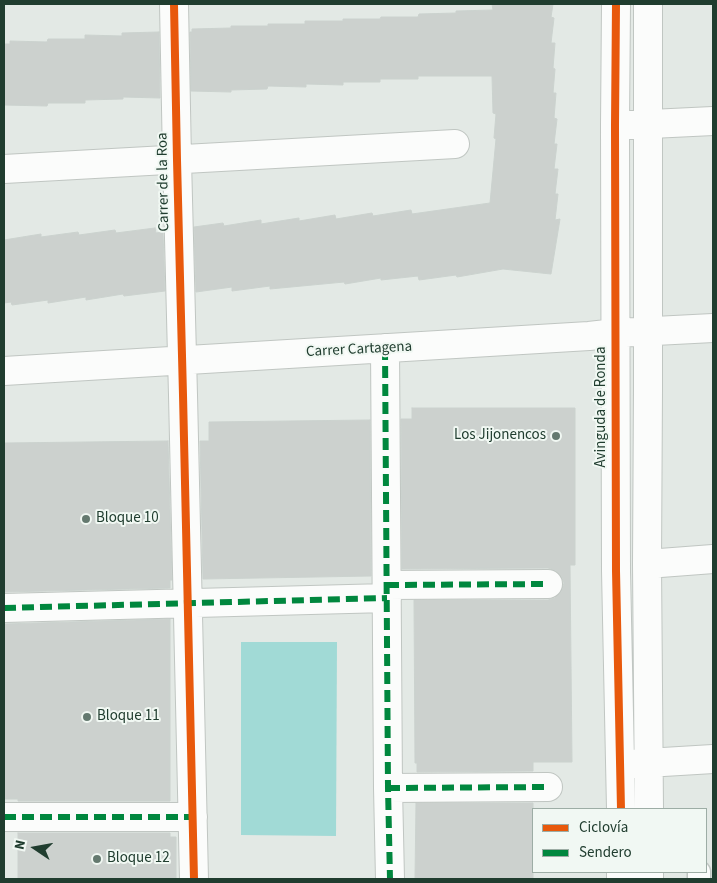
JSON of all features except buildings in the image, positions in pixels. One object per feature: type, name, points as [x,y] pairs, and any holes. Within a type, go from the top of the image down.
[{"type":"street","name":"Carrer de la Roa","points":[[174,4],[176,160],[194,879]]},
{"type":"street","name":"Avinguda de Ronda","points":[[616,4],[616,570],[621,808]]},
{"type":"street","points":[[648,4],[647,564],[649,808]]},
{"type":"street","points":[[615,125],[648,125],[713,120]]},
{"type":"street","name":"Carrer de la Roa","points":[[4,169],[455,144]]},
{"type":"street","name":"Carrer Cartagena","points":[[4,371],[713,328]]},
{"type":"street","points":[[385,348],[390,879]]},
{"type":"street","points":[[647,564],[713,559]]},
{"type":"street","points":[[4,608],[187,602],[548,584]]},
{"type":"street","points":[[620,765],[713,759]]},
{"type":"street","points":[[388,788],[548,787]]},
{"type":"street","points":[[4,817],[193,818]]},
{"type":"water","points":[[241,642],[337,642],[336,836],[241,835]]},
{"type":"marked path","points":[[385,348],[390,879]]},
{"type":"marked path","points":[[387,585],[548,584]]},
{"type":"marked path","points":[[4,608],[387,598]]},
{"type":"marked path","points":[[388,788],[548,787]]},
{"type":"marked path","points":[[4,817],[193,817]]},
{"type":"cycle path","points":[[174,4],[194,879]]},
{"type":"cycle path","points":[[616,4],[616,571],[621,808]]},
{"type":"place","name":"Los Jijonencos","points":[[556,436]]},
{"type":"place","name":"Bloque 10","points":[[86,519]]},
{"type":"place","name":"Bloque 11","points":[[87,717]]},
{"type":"place","name":"Bloque 12","points":[[97,859]]}]
